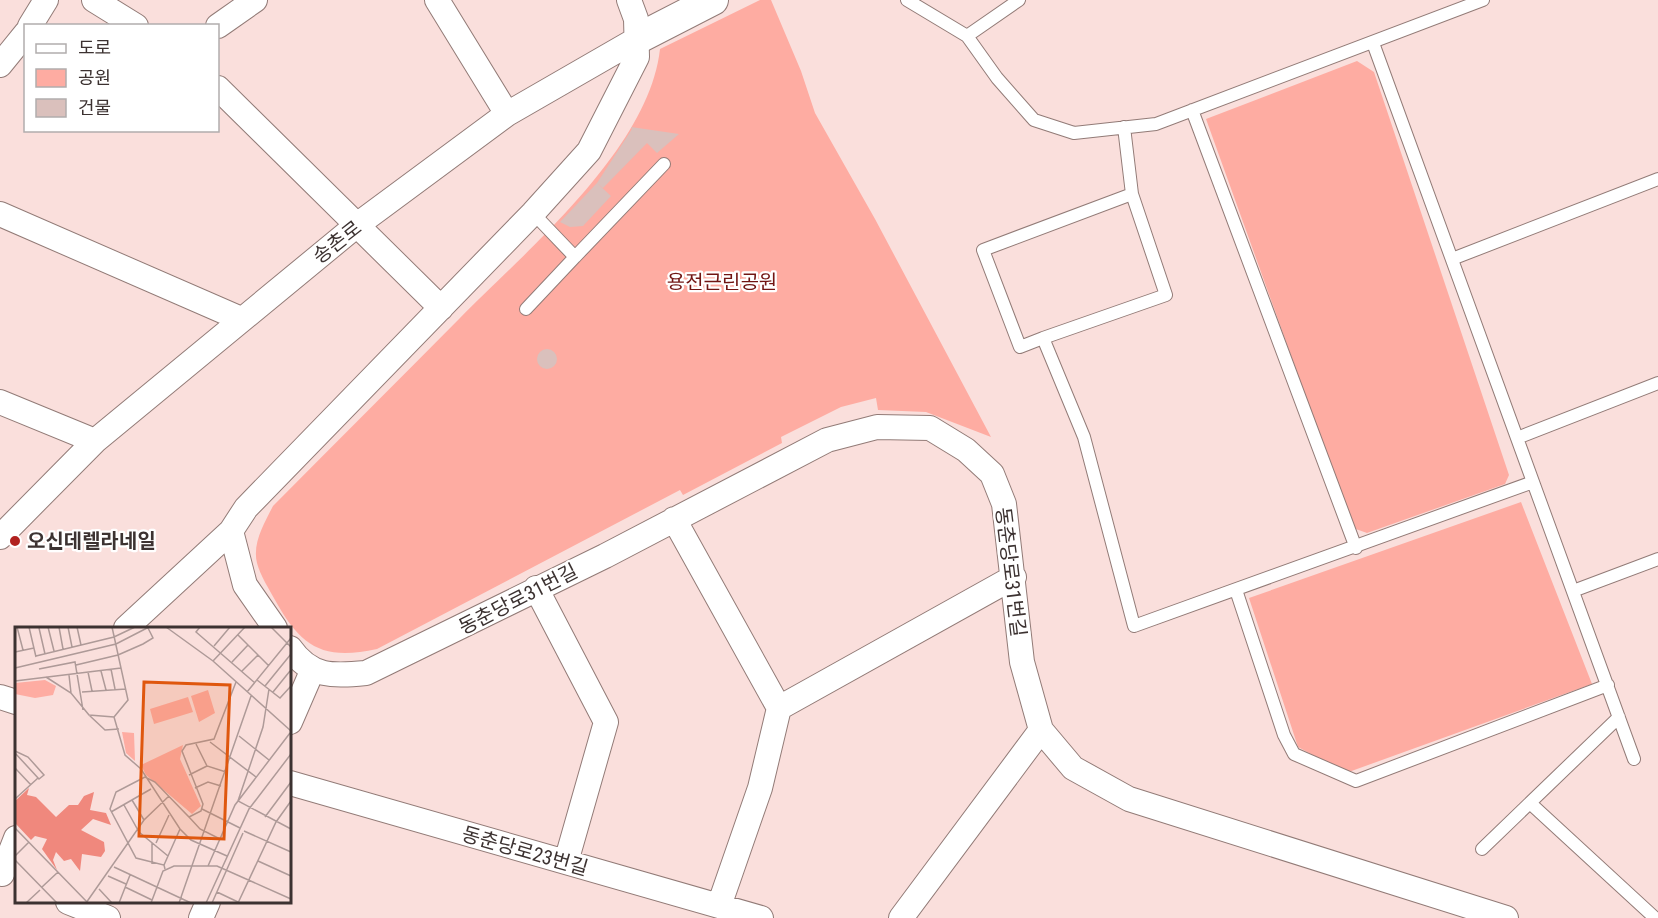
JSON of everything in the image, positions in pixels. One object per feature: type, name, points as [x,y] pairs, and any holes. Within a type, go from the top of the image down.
[{"type":"street","points":[[31,24],[46,0]]},
{"type":"street","points":[[94,0],[133,24]]},
{"type":"street","points":[[219,25],[255,0]]},
{"type":"street","points":[[437,0],[507,114]]},
{"type":"street","points":[[127,627],[231,531],[246,508],[533,213],[589,150],[633,69],[637,57],[639,38],[636,19],[629,0]]},
{"type":"street","name":"송촌로","points":[[0,537],[95,441],[357,225],[507,114],[639,38],[713,0]]},
{"type":"street","points":[[0,65],[24,35]]},
{"type":"street","points":[[219,89],[441,308]]},
{"type":"street","points":[[0,214],[241,319]]},
{"type":"street","points":[[0,402],[95,441]]},
{"type":"street","name":"동춘당로31번길","points":[[291,649],[298,659],[330,676],[366,673],[605,556],[827,440],[877,427],[930,428],[966,450],[992,474],[1004,504],[1022,662],[1041,730],[1073,768],[1129,799],[1506,918]]},
{"type":"street","points":[[675,519],[779,708],[760,788],[719,906]]},
{"type":"street","points":[[231,531],[245,585],[274,627]]},
{"type":"street","points":[[779,708],[1014,577]]},
{"type":"street","points":[[536,588],[606,722],[566,862]]},
{"type":"street","points":[[291,720],[313,669]]},
{"type":"street","points":[[0,697],[15,702]]},
{"type":"street","points":[[901,918],[1041,730]]},
{"type":"street","name":"동춘당로23번길","points":[[291,783],[762,918]]},
{"type":"street","points":[[6,876],[15,842]]},
{"type":"street","points":[[70,903],[108,918]]},
{"type":"street","points":[[201,918],[208,903]]},
{"type":"lane","points":[[907,0],[967,36],[997,78],[1035,120],[1074,133],[1156,124],[1483,0]]},
{"type":"lane","points":[[967,36],[1019,0]]},
{"type":"lane","points":[[1373,43],[1634,759]]},
{"type":"lane","points":[[1192,110],[1356,548]]},
{"type":"lane","points":[[1124,127],[1132,194],[1166,295],[1020,347],[983,250],[1132,194]]},
{"type":"lane","points":[[526,309],[664,164]]},
{"type":"lane","points":[[1452,259],[1658,179]]},
{"type":"lane","points":[[533,213],[575,257]]},
{"type":"lane","points":[[1043,338],[1084,437],[1134,626],[1356,548],[1533,482]]},
{"type":"lane","points":[[1517,438],[1658,382]]},
{"type":"lane","points":[[1573,591],[1658,559]]},
{"type":"lane","points":[[1236,590],[1284,735],[1294,754],[1356,781],[1608,685]]},
{"type":"lane","points":[[1482,849],[1619,717]]},
{"type":"lane","points":[[1530,803],[1655,918]]},
{"type":"green space","name":"용전근린공원","points":[[760,0],[771,0],[801,71],[815,113],[875,219],[991,437],[926,412],[878,410],[876,398],[841,407],[781,437],[782,443],[683,495],[680,490],[377,649],[342,653],[316,647],[304,639],[285,616],[265,582],[257,563],[258,540],[273,506],[581,196],[610,160],[634,124],[651,86],[660,49]]},
{"type":"green space","points":[[1357,61],[1374,72],[1509,475],[1505,484],[1367,533],[1353,528],[1206,119]]},
{"type":"green space","points":[[1521,502],[1592,684],[1346,773],[1298,747],[1249,598]]},
{"type":"building","points":[[631,127],[679,134],[657,153],[647,143],[603,188],[597,183],[632,129]]},
{"type":"building","points":[[597,183],[611,196],[583,226],[570,227],[560,222]]},
{"type":"building","points":[[547,349],[554,352],[557,359],[554,366],[547,369],[540,366],[537,359],[540,352]]},
{"type":"place","name":"오신데렐라네일","points":[[15,541]]}]
